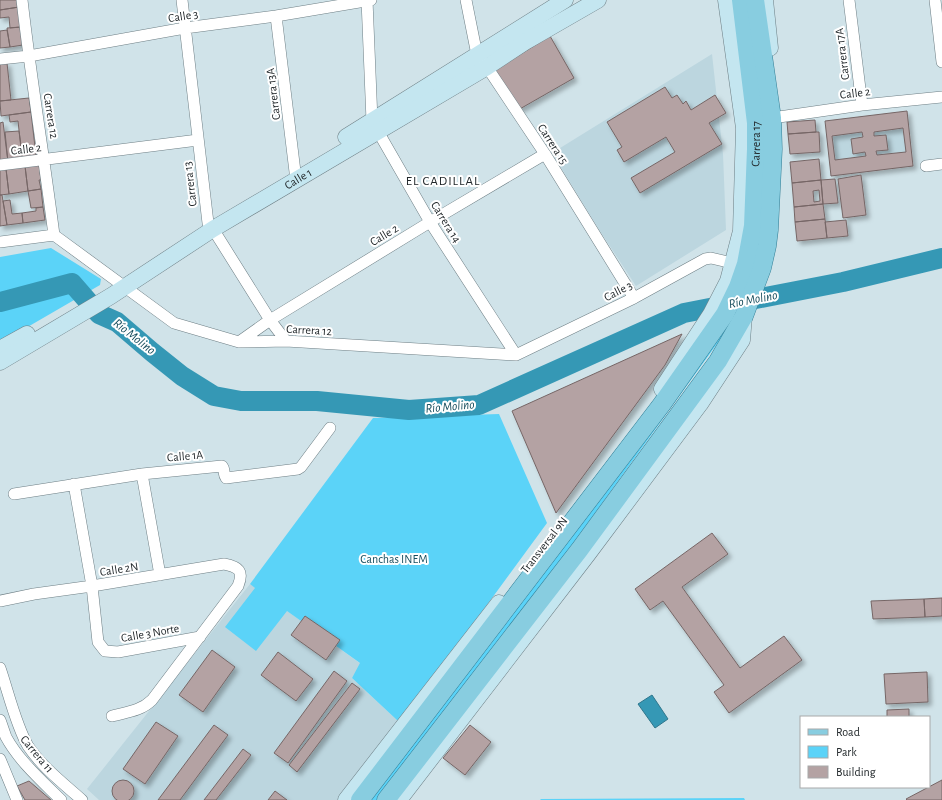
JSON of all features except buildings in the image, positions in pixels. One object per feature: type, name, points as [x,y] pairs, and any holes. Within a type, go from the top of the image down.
[{"type":"main road","name":"Calle 1","points":[[0,362],[71,314],[115,288],[211,226],[482,61],[565,0]]},
{"type":"main road","name":"Carrera 17","points":[[726,0],[744,128],[741,231],[732,263],[733,284]]},
{"type":"main road","name":"Carrera 17","points":[[733,284],[746,264],[753,226],[756,149],[756,123],[741,0]]},
{"type":"main road","name":"Carrera 17","points":[[744,316],[762,268],[769,230],[773,149],[772,118],[755,0]]},
{"type":"main road","points":[[765,0],[777,110],[772,118]]},
{"type":"main road","name":"Calle 1","points":[[482,61],[526,42],[590,2]]},
{"type":"main road","name":"Transversal 9N","points":[[360,800],[662,404],[718,314],[733,284]]},
{"type":"main road","name":"Calle 1","points":[[0,348],[71,314]]},
{"type":"main road","name":"Transversal 9N","points":[[346,800],[610,460],[718,314]]},
{"type":"main road","points":[[386,800],[580,549],[718,361],[744,316]]},
{"type":"main road","points":[[399,800],[700,404],[742,340],[744,316]]},
{"type":"main road","points":[[610,460],[627,449]]},
{"type":"street","name":"Carrera 12","points":[[22,0],[54,235]]},
{"type":"street","name":"Carrera 13","points":[[182,0],[198,140],[211,226],[270,320],[286,342]]},
{"type":"street","name":"Calle 3","points":[[0,59],[29,56],[185,28],[276,16],[368,0]]},
{"type":"street","name":"Carrera 14","points":[[368,0],[375,126],[430,222],[516,355]]},
{"type":"street","name":"Carrera 15","points":[[466,0],[482,61],[545,154],[634,298]]},
{"type":"street","name":"Carrera 17A","points":[[849,0],[862,105]]},
{"type":"street","points":[[935,0],[942,62]]},
{"type":"street","name":"Carrera 13A","points":[[276,16],[295,175]]},
{"type":"street","name":"Calle 2","points":[[772,118],[862,105],[942,97]]},
{"type":"street","name":"Calle 2","points":[[0,165],[198,140]]},
{"type":"street","name":"Calle 2","points":[[239,342],[270,320],[430,222],[545,154]]},
{"type":"street","points":[[926,166],[942,164]]},
{"type":"street","points":[[0,242],[54,235],[115,288]]},
{"type":"street","name":"Calle 3","points":[[516,355],[634,298],[705,259],[712,258],[732,263]]},
{"type":"street","name":"Carrera 12","points":[[115,288],[174,323],[239,342],[286,342],[516,355]]},
{"type":"street","name":"Calle 1A","points":[[14,494],[142,474],[222,466],[224,468],[224,475],[226,478],[298,469],[330,428]]},
{"type":"street","points":[[142,474],[160,575]]},
{"type":"street","points":[[74,484],[92,586]]},
{"type":"street","name":"Calle 2N","points":[[0,601],[34,594],[224,564],[234,566],[240,571],[241,578],[238,586],[200,637]]},
{"type":"street","name":"Calle 3 Norte","points":[[92,586],[98,642],[105,652],[118,652],[200,637]]},
{"type":"street","points":[[112,716],[139,710],[146,706],[200,637]]},
{"type":"street","points":[[0,668],[22,733],[28,746],[45,767],[82,800]]},
{"type":"street","name":"Carrera 11","points":[[0,720],[3,736],[61,800]]},
{"type":"street","points":[[3,736],[22,733]]},
{"type":"street","points":[[0,759],[17,800]]},
{"type":"shaded area","points":[[712,54],[723,154],[726,230],[636,286],[552,153]]},
{"type":"shaded area","points":[[907,111],[913,166],[831,176],[825,121]]},
{"type":"shaded area","points":[[250,584],[361,664],[352,678],[398,721],[338,800],[99,800],[87,789]]},
{"type":"shaded area","points":[[652,695],[668,719],[655,728],[638,704]]},
{"type":"green space","points":[[51,248],[101,279],[100,285],[0,343],[0,257]]},
{"type":"green space","points":[[726,320],[732,323],[538,592],[381,800],[371,800],[506,621]]},
{"type":"green space","name":"Canchas INEM","points":[[499,414],[547,523],[421,695],[398,721],[352,678],[360,663],[287,611],[256,651],[225,627],[255,588],[250,584],[373,418]]},
{"type":"green space","points":[[744,798],[745,800],[540,800],[541,799]]},
{"type":"waterway","name":"Río Molino","points":[[0,302],[72,283],[99,314],[117,322],[182,376],[214,396],[241,401],[317,401],[409,410],[479,405],[684,313],[843,282],[942,258]]},
{"type":"district","name":"EL CADILLAL","points":[[443,181]]}]
